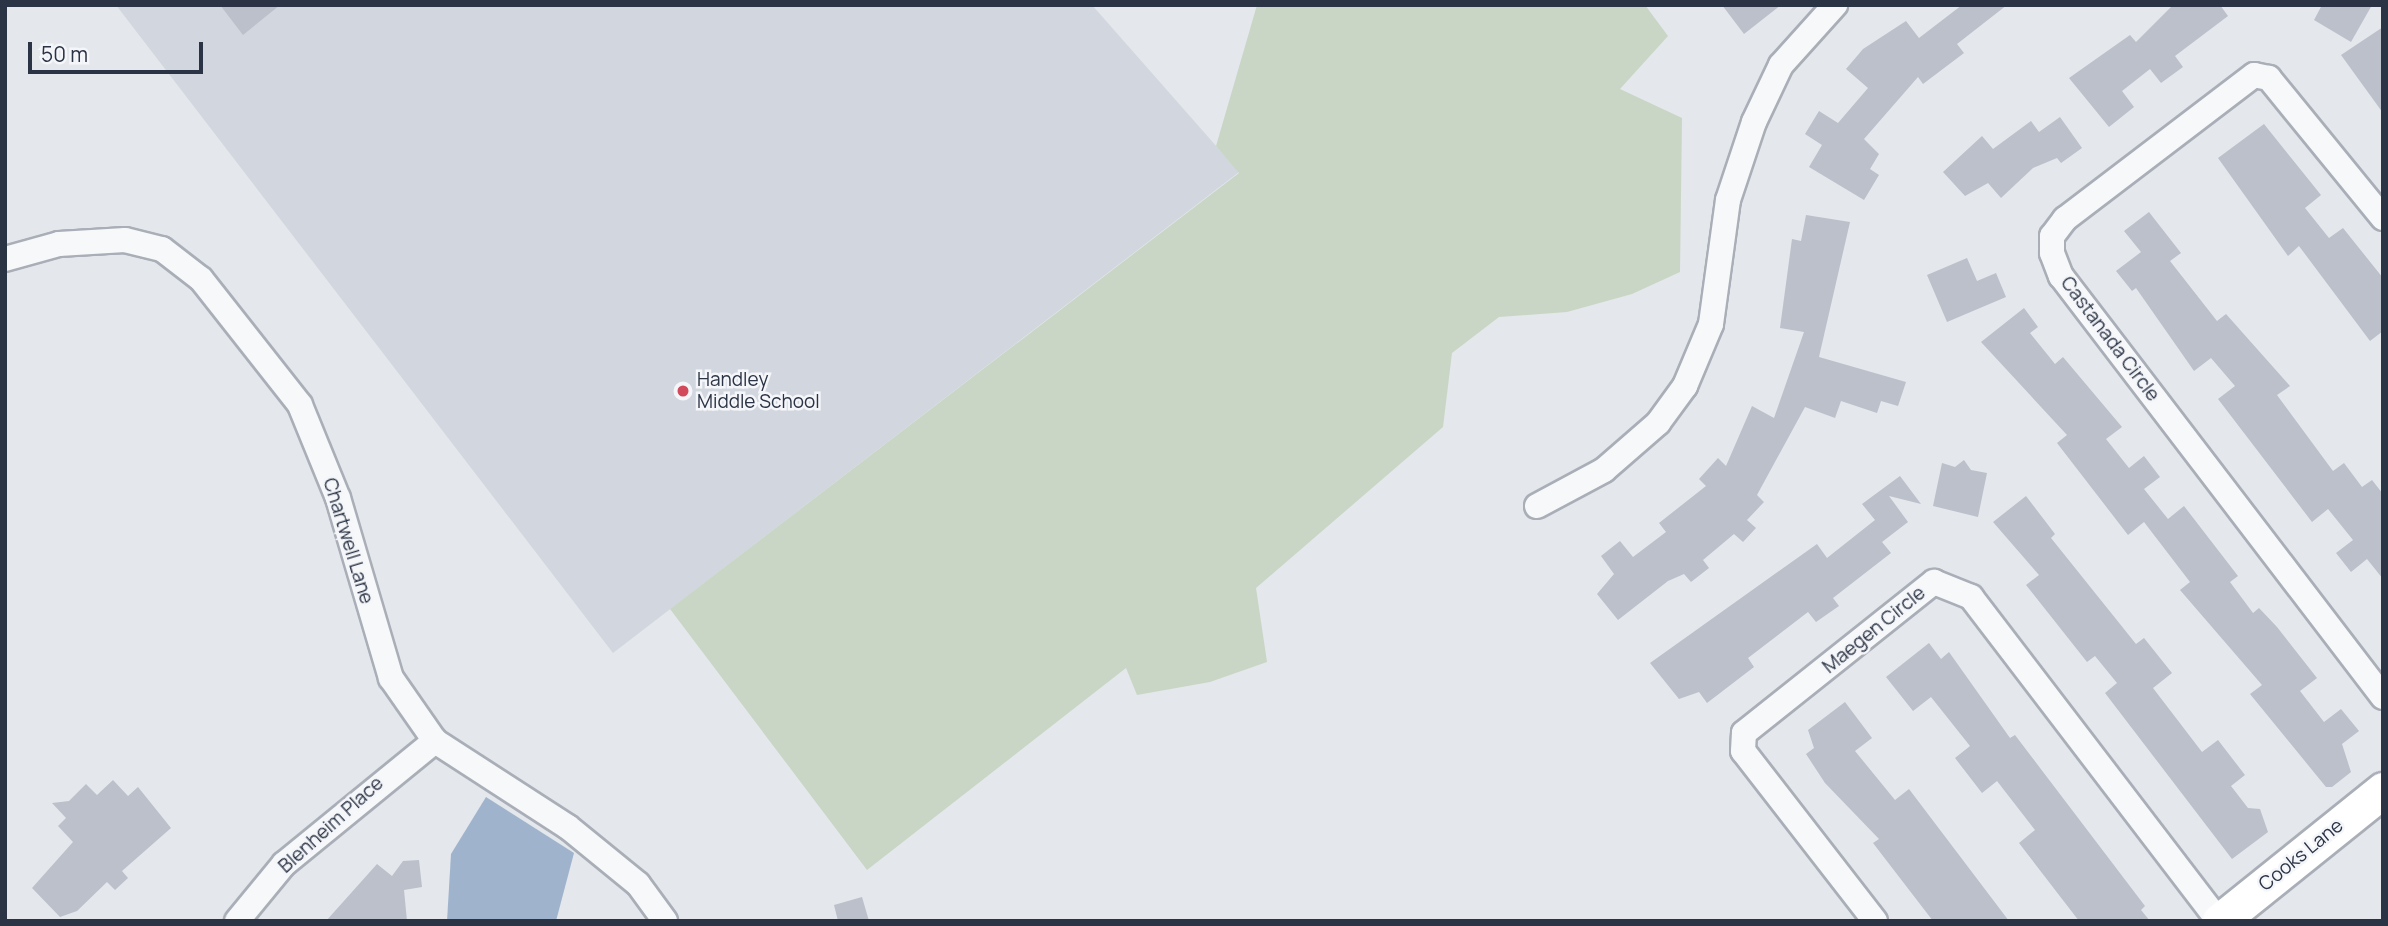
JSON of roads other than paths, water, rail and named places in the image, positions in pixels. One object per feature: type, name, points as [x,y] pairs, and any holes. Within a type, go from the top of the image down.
[{"type":"main road","name":"Cooks Lane","points":[[2220,921],[2383,790]]},
{"type":"street","points":[[1537,506],[1604,470],[1658,423],[1685,386],[1711,324],[1728,200],[1754,122],[1781,65],[1835,5]]},
{"type":"street","name":"Castanada Circle","points":[[2383,218],[2269,78],[2254,75],[2065,219],[2052,236],[2052,253],[2061,276],[2383,696]]},
{"type":"street","name":"Chartwell Lane","points":[[5,259],[59,244],[125,240],[162,249],[209,289],[300,405],[338,498],[391,678],[435,741],[568,827],[638,884],[665,921]]},
{"type":"street","name":"Maegen Circle","points":[[1875,921],[1743,751],[1744,733],[1934,582],[1970,597],[2220,921]]},
{"type":"street","name":"Blenheim Place","points":[[237,921],[284,864],[435,741]]},
{"type":"water","points":[[486,797],[574,853],[556,921],[447,921],[451,854]]},
{"type":"place","name":"Handley Middle School","points":[[683,391]]}]
